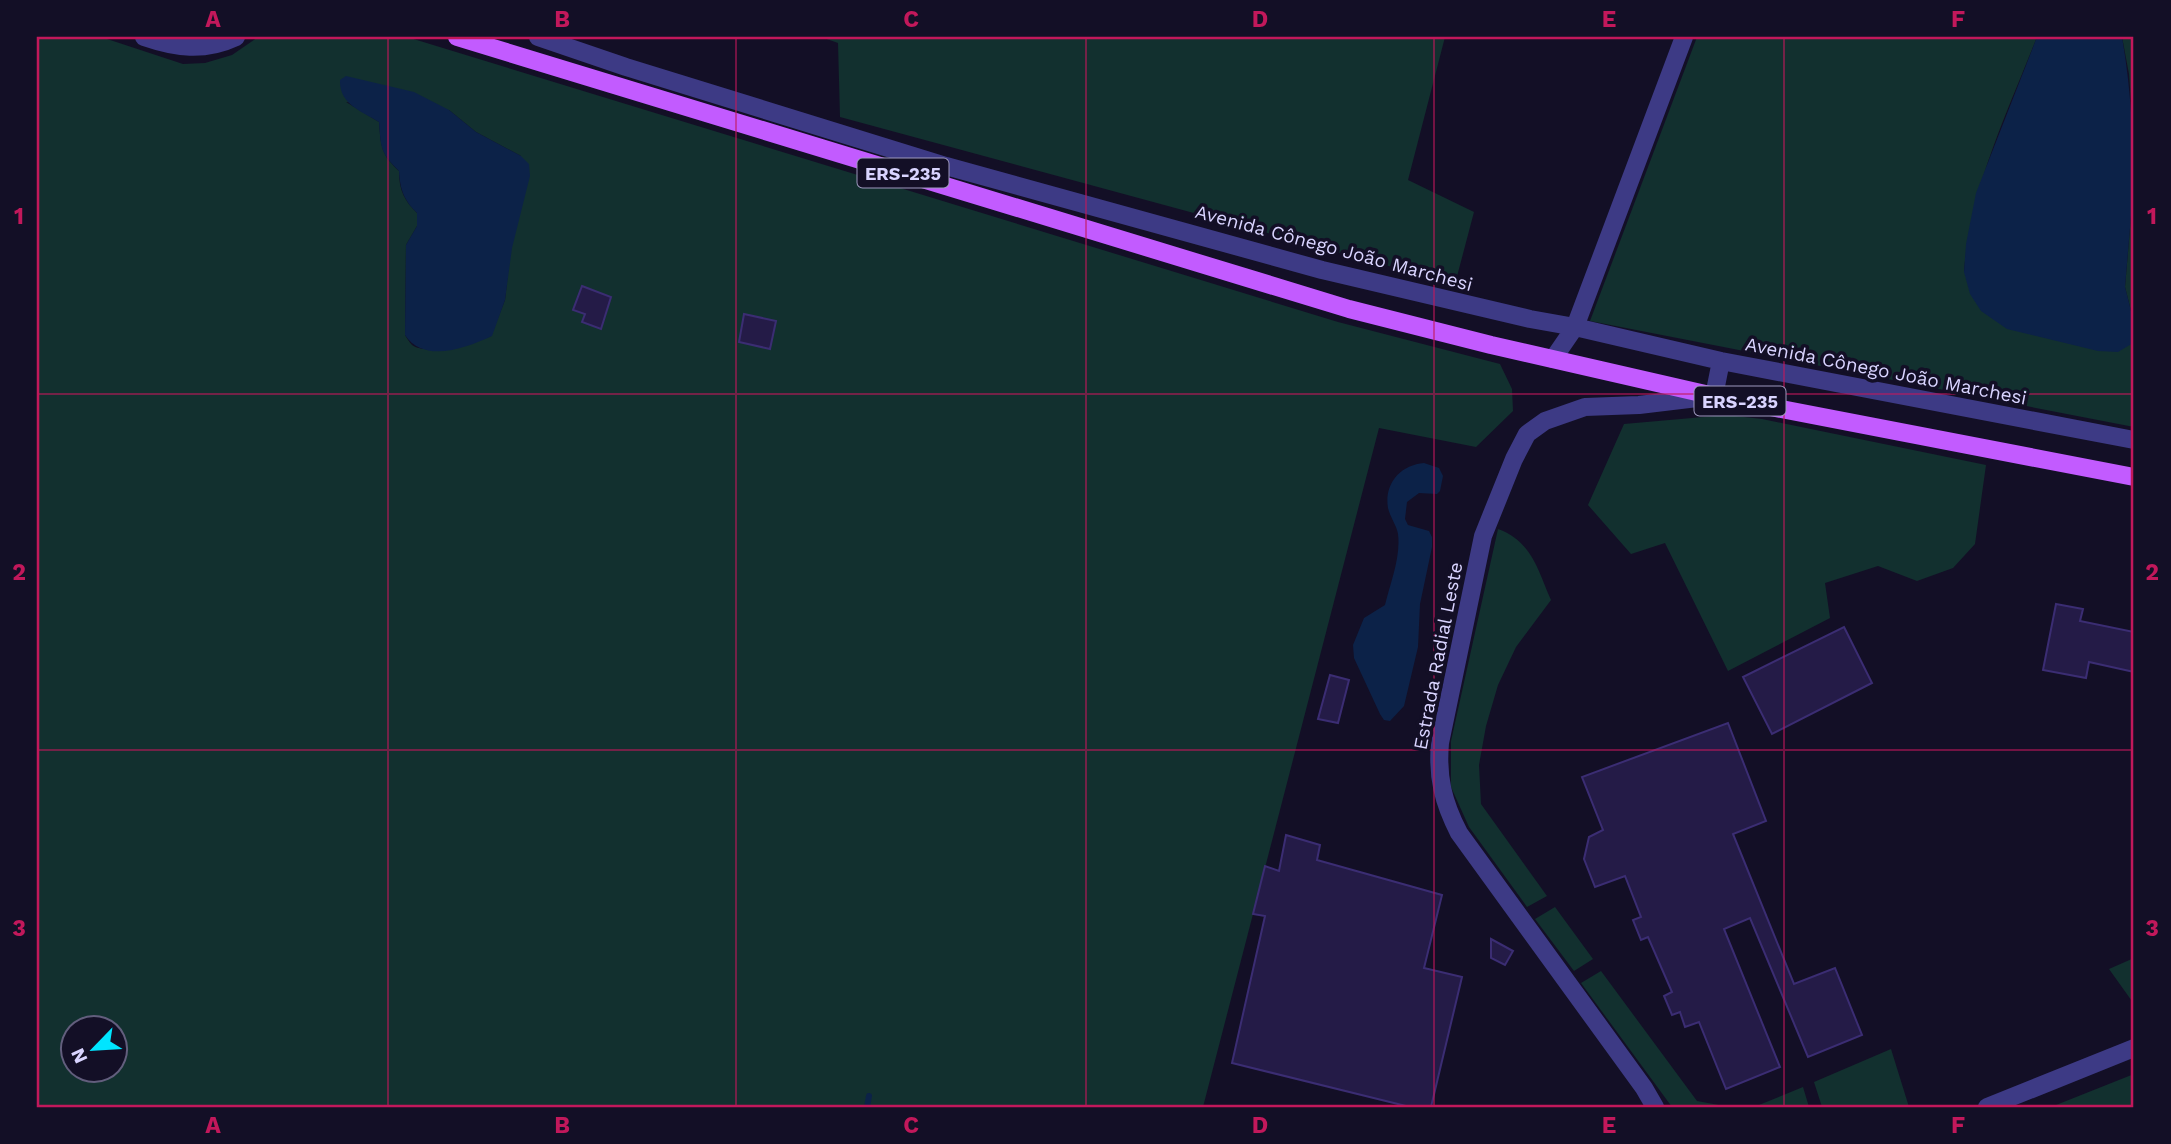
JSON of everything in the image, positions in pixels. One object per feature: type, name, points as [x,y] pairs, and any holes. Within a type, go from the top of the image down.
[{"type":"main road","name":"ERS-235","points":[[457,37],[1335,305],[1714,396],[2134,477]]},
{"type":"street","points":[[144,37],[179,48],[201,48],[224,43],[236,37]]},
{"type":"street","name":"Avenida Cônego João Marchesi","points":[[538,37],[946,166],[1322,270],[1721,361],[2134,440]]},
{"type":"street","points":[[1553,359],[1575,327],[1684,37]]},
{"type":"street","points":[[1714,396],[1721,361]]},
{"type":"street","name":"Estrada Radial Leste","points":[[1655,1107],[1644,1088],[1459,833],[1447,810],[1440,788],[1438,767],[1440,743],[1483,536],[1527,434],[1545,421],[1585,407],[1639,405],[1714,396]]},
{"type":"street","points":[[1987,1107],[2134,1048]]},
{"type":"street","points":[[1644,1088],[1661,1107]]},
{"type":"green space","points":[[37,37],[101,37],[183,64],[205,63],[232,55],[258,37],[407,37],[1338,322],[1500,364],[1512,389],[1513,411],[1476,447],[1379,428],[1203,1107],[37,1107]],"holes":[[[346,102],[449,110],[476,132],[521,156],[505,300],[491,336],[463,345],[428,349],[412,345],[405,335],[406,245],[417,226],[417,213],[403,194],[399,171],[383,150],[379,122]]]},
{"type":"green space","points":[[821,37],[1445,37],[1408,180],[1474,212],[1455,284],[840,117],[838,43]]},
{"type":"green space","points":[[1697,37],[2037,37],[1982,181],[1964,272],[2133,319],[2125,287],[2134,207],[2134,427],[1590,321]]},
{"type":"green space","points":[[2122,37],[2134,37],[2134,143],[2129,74]]},
{"type":"green space","points":[[1726,415],[1762,419],[1986,465],[1975,544],[1953,568],[1917,581],[1878,566],[1825,583],[1830,618],[1728,671],[1665,543],[1631,554],[1588,505],[1624,424]]},
{"type":"green space","points":[[1498,529],[1510,534],[1526,549],[1551,600],[1516,647],[1498,685],[1486,726],[1479,765],[1481,804],[1547,896],[1527,907],[1469,827],[1451,787],[1451,741]]},
{"type":"green space","points":[[1555,907],[1593,959],[1574,971],[1535,919]]},
{"type":"green space","points":[[2134,958],[2134,1004],[2109,969]]},
{"type":"green space","points":[[1601,971],[1697,1101],[1730,1107],[1672,1107],[1581,983]]},
{"type":"green space","points":[[1891,1049],[1909,1107],[1822,1107],[1814,1082]]},
{"type":"green space","points":[[2134,1074],[2134,1107],[2051,1107]]},
{"type":"green space","points":[[1803,1087],[1809,1107],[1754,1107]]},
{"type":"water","points":[[2037,37],[2122,37],[2133,143],[2134,207],[2125,287],[2133,319],[2133,343],[2118,352],[2098,351],[2007,329],[1981,311],[1970,294],[1964,272],[1966,244],[1976,193]]},
{"type":"water","points":[[346,76],[414,92],[449,110],[476,132],[521,156],[529,164],[530,176],[512,248],[505,300],[492,336],[458,349],[434,351],[413,344],[405,335],[406,245],[417,226],[417,213],[404,194],[399,171],[383,149],[379,122],[352,106],[343,95],[340,80]]},
{"type":"water","points":[[1424,463],[1439,468],[1443,476],[1437,494],[1419,493],[1407,502],[1405,519],[1408,525],[1429,531],[1432,547],[1420,604],[1418,647],[1404,706],[1390,721],[1384,720],[1380,714],[1354,658],[1353,645],[1364,618],[1385,605],[1394,570],[1399,543],[1388,508],[1387,499],[1391,484],[1395,477],[1408,467]]},
{"type":"building","points":[[582,286],[611,297],[601,329],[582,322],[585,314],[573,310]]},
{"type":"building","points":[[744,314],[776,321],[770,349],[739,342]]},
{"type":"building","points":[[2056,604],[2083,609],[2080,621],[2134,632],[2134,672],[2089,662],[2086,678],[2043,670]]},
{"type":"building","points":[[1844,627],[1872,683],[1772,734],[1743,677]]},
{"type":"building","points":[[1330,675],[1349,680],[1338,723],[1318,719]]},
{"type":"building","points":[[1728,723],[1766,821],[1733,834],[1794,984],[1835,968],[1862,1035],[1808,1057],[1750,918],[1724,929],[1780,1067],[1726,1089],[1699,1022],[1685,1027],[1680,1012],[1672,1015],[1664,996],[1672,992],[1648,937],[1641,940],[1633,920],[1641,917],[1625,876],[1595,887],[1584,859],[1589,837],[1603,830],[1582,777]]},
{"type":"building","points":[[1286,835],[1320,845],[1317,860],[1442,895],[1424,968],[1462,977],[1431,1107],[1410,1107],[1232,1063],[1265,916],[1253,914],[1265,866],[1279,871]]},
{"type":"building","points":[[1491,939],[1513,951],[1505,965],[1491,958]]},
{"type":"waterway","points":[[867,1107],[869,1096]]}]
